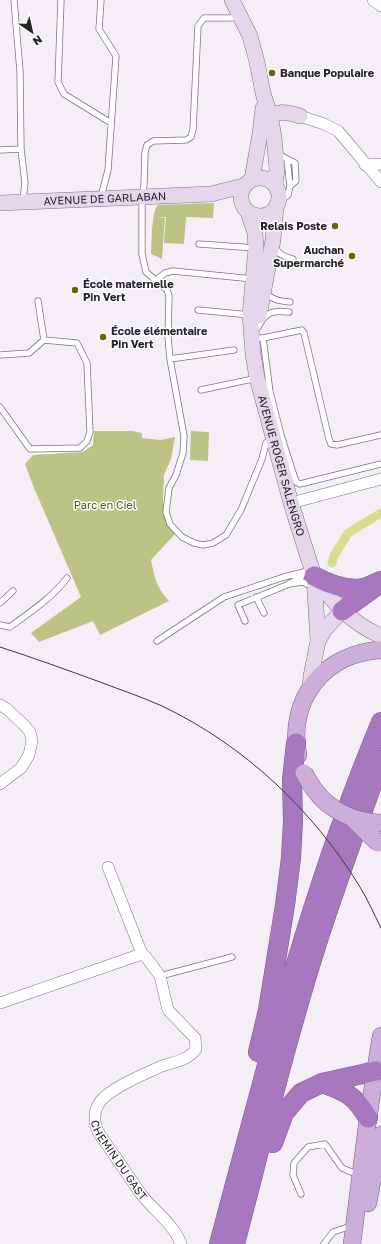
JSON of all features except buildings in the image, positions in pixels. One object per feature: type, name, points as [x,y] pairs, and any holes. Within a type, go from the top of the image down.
[{"type":"highway","points":[[311,576],[325,582],[350,589],[364,588],[381,582]]},
{"type":"highway","points":[[342,610],[381,582]]},
{"type":"highway","points":[[235,1244],[290,1034],[319,936],[331,878],[381,722]]},
{"type":"highway","points":[[215,1244],[268,1010],[291,858],[298,776],[296,743]]},
{"type":"highway","points":[[341,848],[381,760]]},
{"type":"highway","points":[[219,1244],[276,1034],[311,914],[331,878]]},
{"type":"highway","points":[[241,1244],[284,1113],[301,1093],[322,1083],[379,1069]]},
{"type":"highway","points":[[322,1083],[341,1089],[350,1095],[358,1103],[368,1118]]},
{"type":"main road","points":[[232,0],[250,36],[263,93],[266,119],[281,155],[277,169],[282,186]]},
{"type":"main road","points":[[282,186],[278,191],[279,197],[277,205],[271,212],[264,216],[256,216],[245,209],[240,199],[241,192],[248,183],[266,119],[282,111],[300,116]]},
{"type":"main road","points":[[274,137],[279,129],[291,118],[300,116]]},
{"type":"main road","points":[[248,183],[258,178],[264,178],[282,186]]},
{"type":"main road","name":"AVENUE DE GARLABAN","points":[[0,203],[211,194],[248,183]]},
{"type":"main road","name":"AVENUE DE GARLABAN","points":[[211,194],[227,198],[245,209]]},
{"type":"main road","name":"AVENUE ROGER SALENGRO","points":[[277,205],[273,240],[253,354],[257,378],[311,576]]},
{"type":"main road","name":"AVENUE ROGER SALENGRO","points":[[245,209],[255,233],[256,248],[254,279],[257,329],[253,354]]},
{"type":"main road","points":[[311,576],[342,610],[362,626],[381,636]]},
{"type":"main road","points":[[310,688],[318,641],[311,576]]},
{"type":"main road","points":[[318,641],[325,629],[342,610]]},
{"type":"main road","points":[[296,743],[297,724],[302,705],[310,688],[326,670],[345,658],[367,651],[381,650]]},
{"type":"main road","points":[[298,776],[337,811],[352,818],[381,823]]},
{"type":"main road","points":[[352,818],[379,846]]},
{"type":"main road","points":[[352,1244],[368,1118],[379,1069],[381,1036]]},
{"type":"main road","points":[[359,1244],[381,1135]]},
{"type":"street","points":[[373,0],[381,6]]},
{"type":"street","points":[[300,116],[324,124],[338,131],[365,165],[381,182]]},
{"type":"street","points":[[365,165],[381,164]]},
{"type":"street","points":[[291,503],[381,479]]},
{"type":"street","points":[[0,705],[7,709],[25,726],[30,732],[32,741],[29,755],[21,768],[0,784]]},
{"type":"street","name":"CHEMIN DU GAST","points":[[108,867],[142,954],[160,976],[168,1010],[195,1038],[196,1048],[190,1056],[160,1067],[118,1087],[103,1098],[98,1105],[95,1112],[95,1120],[97,1128],[103,1138],[141,1194],[147,1202],[163,1216],[179,1238],[181,1244]]},
{"type":"street","points":[[0,1003],[142,954]]},
{"type":"lane","points":[[14,0],[20,71],[21,148],[25,183],[22,203]]},
{"type":"lane","points":[[61,0],[58,82],[64,94],[111,123]]},
{"type":"lane","points":[[101,0],[99,29],[116,56],[108,170],[101,199]]},
{"type":"lane","points":[[241,17],[204,18],[201,21],[198,26],[193,130],[191,137],[186,140],[153,141],[147,145],[146,152],[142,198],[142,254],[146,272],[167,290],[169,296],[168,337],[170,359],[184,436],[183,453],[176,475],[169,488],[166,512],[170,524],[182,538],[203,545],[213,543],[226,535],[242,510],[262,459],[266,443],[274,438]]},
{"type":"lane","points":[[0,150],[21,148]]},
{"type":"lane","points":[[281,155],[295,163],[296,181],[282,186]]},
{"type":"lane","points":[[273,240],[278,252],[281,255],[293,259]]},
{"type":"lane","points":[[199,244],[256,248]]},
{"type":"lane","points":[[156,280],[165,273],[173,271],[254,279],[259,287],[270,298],[276,301],[290,302]]},
{"type":"lane","points":[[38,302],[44,340]]},
{"type":"lane","points":[[198,310],[257,329],[302,330],[331,444],[337,445],[381,435]]},
{"type":"lane","points":[[289,312],[279,311],[267,314],[257,329],[270,392],[281,435],[296,482],[300,484],[381,464]]},
{"type":"lane","points":[[0,355],[29,353],[44,340],[77,343],[88,363],[90,432],[87,441],[80,448],[30,449],[0,407]]},
{"type":"lane","points":[[170,359],[234,350]]},
{"type":"lane","points":[[202,390],[257,378]]},
{"type":"lane","points":[[289,584],[303,582],[311,576]]},
{"type":"lane","points":[[245,620],[238,605],[289,584],[301,577],[311,576]]},
{"type":"lane","points":[[157,641],[224,597],[284,577],[311,576]]},
{"type":"lane","points":[[0,625],[10,627],[37,607],[67,578]]},
{"type":"lane","points":[[0,604],[13,591]]},
{"type":"lane","points":[[256,597],[264,613]]},
{"type":"lane","points":[[160,976],[232,957]]},
{"type":"lane","points":[[301,1194],[292,1175],[294,1163],[308,1147],[325,1144],[342,1168],[361,1176]]},
{"type":"lane","points":[[324,1244],[333,1232],[354,1226]]},
{"type":"green space","points":[[214,203],[213,218],[186,217],[184,244],[164,243],[166,217],[157,217],[165,218],[162,259],[151,254],[154,214],[158,205]]},
{"type":"green space","name":"Parc en Ciel","points":[[94,431],[133,431],[142,433],[142,438],[161,440],[175,437],[171,459],[164,475],[163,500],[164,514],[168,525],[175,534],[151,560],[157,582],[161,591],[169,601],[100,635],[93,621],[39,642],[31,633],[81,597],[25,464],[33,455],[83,452],[93,445]]},
{"type":"green space","points":[[191,431],[209,432],[208,461],[190,460]]},
{"type":"waterway","points":[[332,563],[334,556],[348,533],[381,513]]},
{"type":"tram line","points":[[0,647],[75,673],[162,706],[221,740],[274,782],[321,832],[360,887],[381,928]]},
{"type":"place","name":"Banque Populaire","points":[[272,73]]},
{"type":"place","name":"Relais Poste","points":[[335,226]]},
{"type":"place","name":"Auchan Supermarché","points":[[352,256]]},
{"type":"place","name":"École maternelle Pin Vert","points":[[75,290]]},
{"type":"place","name":"École élémentaire Pin Vert","points":[[103,337]]}]
